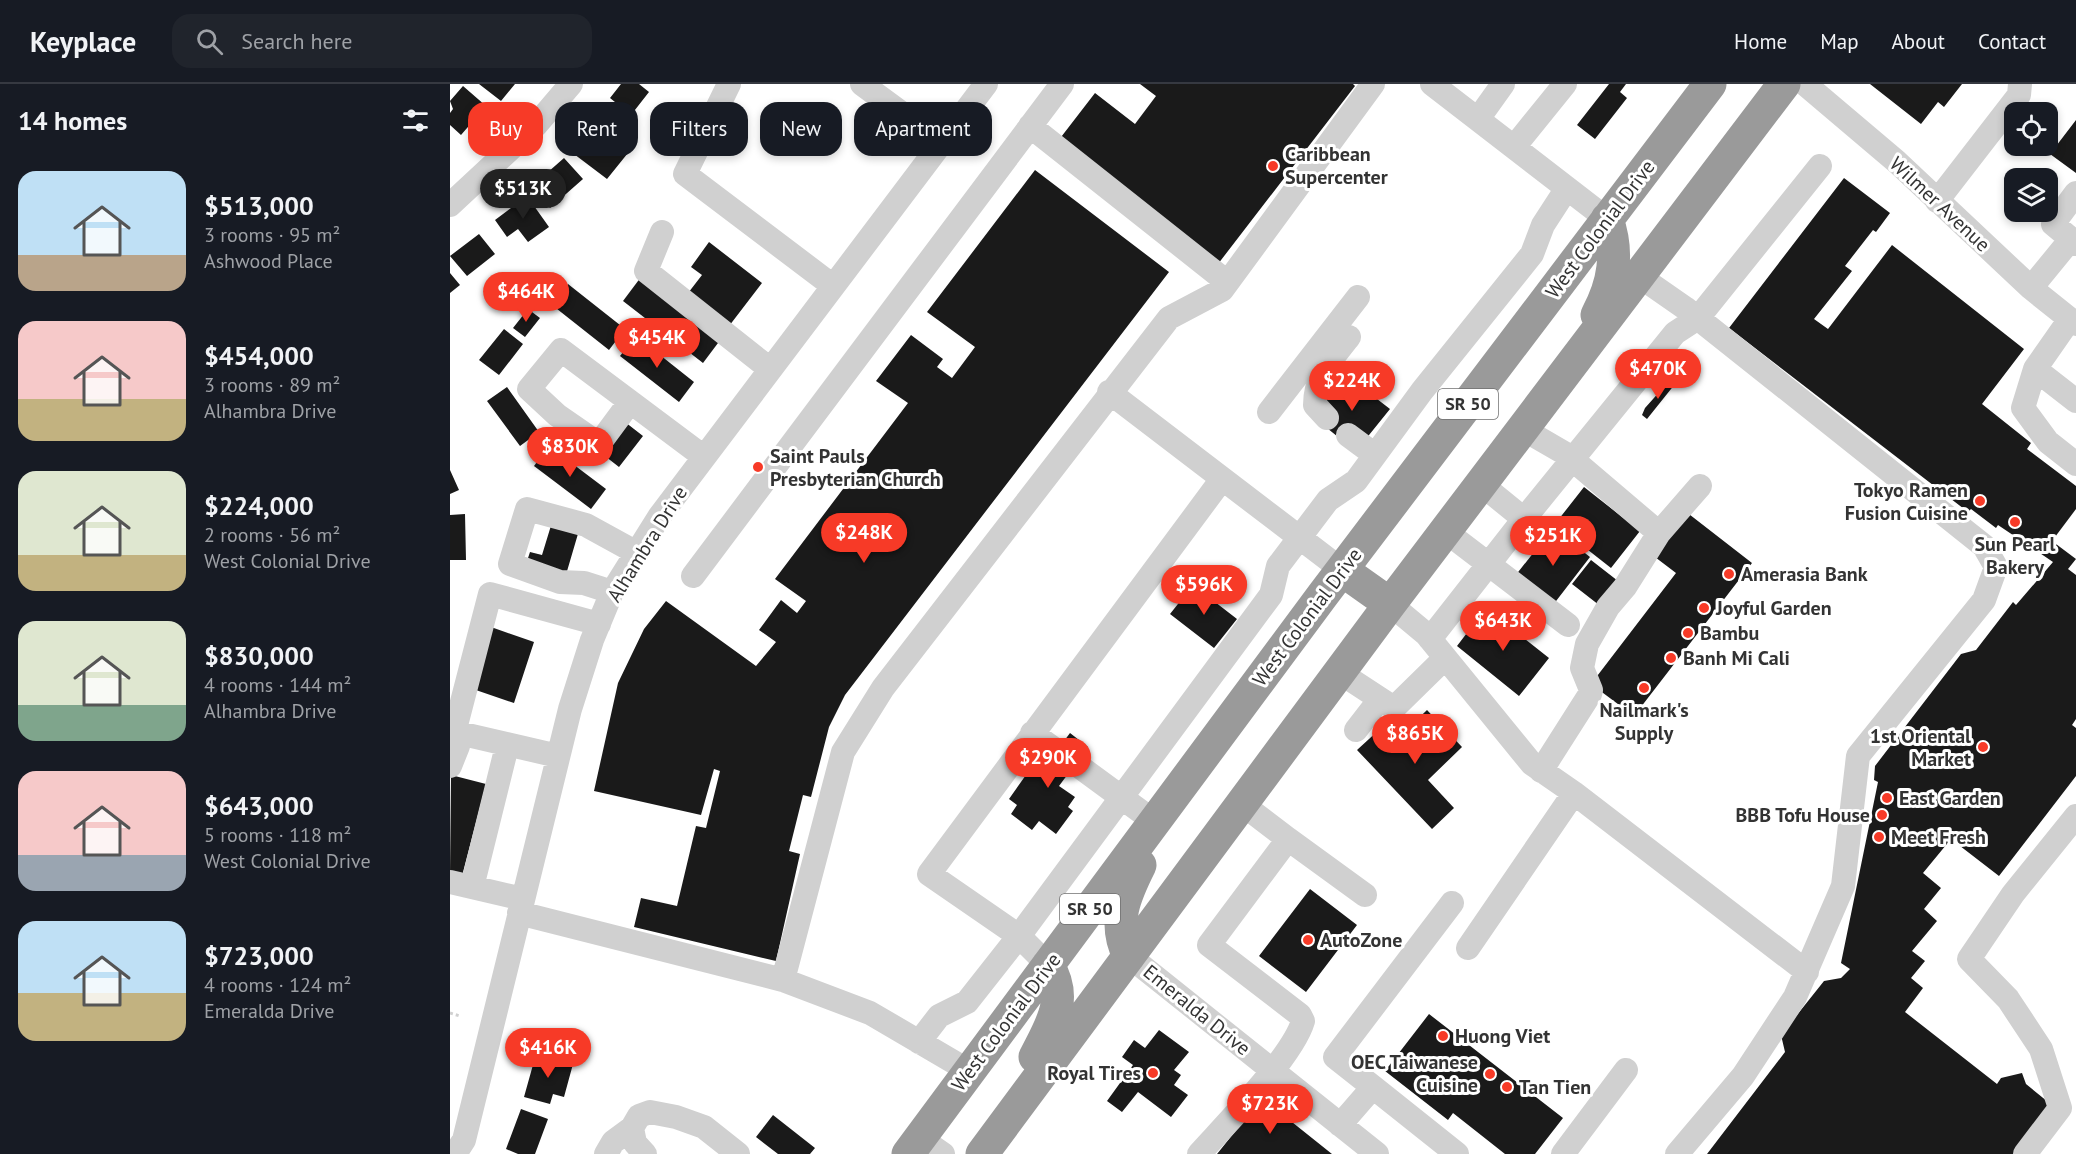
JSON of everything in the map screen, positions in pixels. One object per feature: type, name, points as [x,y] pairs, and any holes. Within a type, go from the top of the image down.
[{"type":"highway","name":"West Colonial Drive","points":[[924,1149],[969,1071],[1342,570],[1710,84]]},
{"type":"highway","name":"SR 50","points":[[988,1146],[1339,672],[1784,84]]},
{"type":"highway","points":[[1574,362],[1605,300],[1615,263],[1614,239],[1607,219]]},
{"type":"highway","points":[[1342,570],[1390,604]]},
{"type":"highway","points":[[1129,956],[1120,924],[1123,898],[1183,784]]},
{"type":"highway","points":[[988,1146],[1055,1018],[1059,992],[1048,965]]},
{"type":"street","points":[[450,205],[536,125],[571,84]]},
{"type":"street","points":[[729,84],[685,174],[833,286]]},
{"type":"street","points":[[862,84],[886,102]]},
{"type":"street","name":"Alhambra Drive","points":[[973,102],[986,84]]},
{"type":"street","points":[[693,576],[1062,84]]},
{"type":"street","points":[[783,980],[843,752],[883,688],[1109,392],[1169,318],[1222,290],[1373,84]]},
{"type":"street","points":[[1432,84],[1607,219]]},
{"type":"street","points":[[1478,119],[1503,84]]},
{"type":"street","points":[[1514,147],[1566,84]]},
{"type":"street","name":"Wilmer Avenue","points":[[1805,84],[1897,162],[2031,288],[2073,322]]},
{"type":"street","points":[[1937,201],[2019,95],[2020,84]]},
{"type":"street","points":[[1030,126],[1227,282]]},
{"type":"street","name":"Alhambra Drive","points":[[456,1143],[521,906],[558,756],[599,624],[612,592],[659,517],[932,156]]},
{"type":"street","points":[[1430,639],[1675,333],[1698,318],[1820,166]]},
{"type":"street","points":[[926,1033],[939,1016],[967,1002],[1019,936],[1271,595],[1278,566],[1328,500],[1356,481],[1422,391],[1532,254],[1543,225],[1567,188]]},
{"type":"street","points":[[2031,288],[2073,241],[2052,224],[2076,193]]},
{"type":"street","points":[[662,232],[646,270],[770,369]]},
{"type":"street","points":[[1639,276],[1698,318],[1984,546],[1996,567],[1984,600],[1858,756],[1844,886],[1807,972],[1795,998],[1743,1076],[1677,1154]]},
{"type":"street","points":[[1269,412],[1358,297]]},
{"type":"street","points":[[2073,322],[2035,369],[2023,408],[2048,442],[2076,464]]},
{"type":"street","points":[[1327,418],[1315,405],[1315,390],[1319,377],[1349,337]]},
{"type":"street","points":[[2035,369],[2076,401]]},
{"type":"street","points":[[1109,392],[1342,570]]},
{"type":"street","points":[[630,402],[704,457]]},
{"type":"street","points":[[1523,429],[1572,459],[1659,533]]},
{"type":"street","points":[[1348,435],[1375,454]]},
{"type":"street","points":[[1048,965],[1019,936],[929,874],[1032,732],[1222,479]]},
{"type":"street","points":[[1481,484],[1524,519]]},
{"type":"street","points":[[1541,771],[1590,694],[1591,690],[1582,668],[1587,644],[1608,607],[1625,587],[1659,533],[1700,486]]},
{"type":"street","points":[[612,592],[584,583],[560,582],[510,564],[527,509],[586,525],[637,553]]},
{"type":"street","points":[[1445,531],[1568,625]]},
{"type":"street","points":[[450,766],[458,746],[452,732],[490,594],[599,624]]},
{"type":"street","points":[[1390,604],[1410,619],[1430,639],[1532,764],[1574,793],[1807,972]]},
{"type":"street","points":[[1339,672],[1394,708],[1445,658]]},
{"type":"street","points":[[1356,730],[1380,699]]},
{"type":"street","points":[[452,732],[558,756]]},
{"type":"street","points":[[1032,732],[1155,822]]},
{"type":"street","points":[[507,746],[461,885],[521,906],[783,980],[926,1033],[969,1071]]},
{"type":"street","points":[[1468,948],[1574,793]]},
{"type":"street","points":[[1242,804],[1365,896]]},
{"type":"street","points":[[2025,1154],[2061,1108],[2041,1049],[2008,999],[1969,959],[2013,894],[2076,816]]},
{"type":"street","points":[[1199,1154],[1272,1070],[1300,1030],[1303,1021],[1300,1015],[1209,945],[1287,839]]},
{"type":"street","points":[[1452,903],[1335,1057],[1457,1154]]},
{"type":"street","name":"Emeralda Drive","points":[[1129,956],[1377,1154]]},
{"type":"street","points":[[1563,1154],[1626,1070]]},
{"type":"street","points":[[1341,1125],[1373,1087]]},
{"type":"street","points":[[606,1154],[613,1142],[632,1128],[639,1116],[650,1112],[676,1117],[704,1127],[738,1154]]},
{"type":"street","points":[[632,1128],[635,1143],[645,1154]]},
{"type":"path","points":[[450,1013],[460,1016]]},
{"type":"building","points":[[479,84],[515,84],[501,101]]},
{"type":"building","points":[[621,84],[639,84],[649,92],[638,106],[638,102],[615,102],[610,98]]},
{"type":"building","points":[[1140,84],[1353,84],[1355,86],[1218,264],[1058,141],[1095,93],[1135,124],[1156,96]]},
{"type":"building","points":[[1609,84],[1626,84],[1620,92],[1627,98],[1595,139],[1577,125]]},
{"type":"building","points":[[1870,84],[1962,84],[1944,107],[1938,102],[1921,124]]},
{"type":"building","points":[[463,86],[481,102],[468,102],[468,127],[461,135],[450,125],[450,113],[453,109],[450,101]]},
{"type":"building","points":[[2076,120],[2076,173],[2053,156],[2058,156],[2058,144]]},
{"type":"building","points":[[577,156],[626,156],[607,179]]},
{"type":"building","points":[[564,158],[583,179],[550,208],[531,187]]},
{"type":"building","points":[[1035,170],[1169,272],[845,695],[829,727],[811,797],[803,795],[789,851],[800,854],[776,961],[634,927],[641,898],[677,906],[696,826],[706,828],[720,771],[714,769],[701,815],[594,791],[618,683],[644,629],[666,601],[756,666],[776,642],[759,630],[781,600],[797,613],[806,601],[775,579],[908,403],[876,381],[911,335],[943,359],[937,367],[952,378],[975,347],[927,312]]},
{"type":"building","points":[[1844,178],[1890,213],[1876,232],[1873,230],[1845,266],[1852,271],[1814,319],[1828,329],[1892,245],[2024,349],[1982,404],[2031,443],[2027,449],[2076,486],[2076,509],[2052,541],[2076,559],[2068,569],[2076,575],[2076,719],[2072,725],[2076,728],[2076,776],[1999,876],[1951,839],[1923,873],[1941,888],[1924,909],[1937,921],[1912,951],[1925,961],[1911,978],[1923,988],[1905,1012],[1997,1084],[2001,1078],[2022,1073],[2026,1084],[2053,1106],[2016,1154],[1707,1154],[1785,1052],[1781,1035],[1824,981],[1841,978],[1850,969],[1841,963],[1878,782],[1874,780],[1875,766],[1961,654],[1976,650],[2013,602],[2016,605],[2053,562],[1998,525],[1996,528],[1971,509],[1968,512],[1729,328]]},
{"type":"building","points":[[527,196],[549,227],[528,242],[518,229],[507,237],[495,220]]},
{"type":"building","points":[[479,234],[495,254],[467,276],[450,256]]},
{"type":"building","points":[[709,242],[762,283],[726,330],[685,297],[702,275],[691,267]]},
{"type":"building","points":[[450,273],[460,285],[450,293]]},
{"type":"building","points":[[641,277],[721,339],[703,363],[623,301]]},
{"type":"building","points":[[568,284],[625,329],[609,350],[552,305]]},
{"type":"building","points":[[528,309],[540,318],[525,337],[513,328]]},
{"type":"building","points":[[504,329],[523,344],[499,375],[479,360]]},
{"type":"building","points":[[636,336],[694,382],[679,402],[620,356]]},
{"type":"building","points":[[1346,375],[1390,409],[1365,440],[1343,441],[1322,424],[1321,406]]},
{"type":"building","points":[[1670,380],[1675,384],[1647,419],[1642,415],[1645,408]]},
{"type":"building","points":[[507,387],[539,432],[520,446],[487,401]]},
{"type":"building","points":[[625,422],[643,436],[619,467],[601,453]]},
{"type":"building","points":[[549,446],[606,489],[591,509],[534,466]]},
{"type":"building","points":[[450,470],[459,490],[450,494]]},
{"type":"building","points":[[1584,487],[1640,531],[1611,568],[1555,524]]},
{"type":"building","points":[[1685,511],[1752,563],[1634,716],[1591,684],[1676,573],[1651,554]]},
{"type":"building","points":[[465,514],[466,560],[450,560],[450,515]]},
{"type":"building","points":[[553,519],[580,527],[565,578],[525,567],[530,552],[542,555]]},
{"type":"building","points":[[1553,528],[1590,557],[1553,605],[1515,576]]},
{"type":"building","points":[[1591,560],[1618,581],[1599,605],[1572,584]]},
{"type":"building","points":[[1193,585],[1237,619],[1214,648],[1170,614]]},
{"type":"building","points":[[1486,608],[1549,658],[1519,696],[1457,646]]},
{"type":"building","points":[[491,627],[534,642],[514,703],[470,688]]},
{"type":"building","points":[[1427,710],[1462,747],[1428,780],[1454,808],[1432,829],[1357,750],[1381,728],[1394,742]]},
{"type":"building","points":[[1070,733],[1088,747],[1059,786],[1075,797],[1068,807],[1073,811],[1056,834],[1039,821],[1032,830],[1011,814],[1017,805],[1009,799],[1033,765],[1041,772]]},
{"type":"building","points":[[451,775],[486,784],[462,876],[450,873]]},
{"type":"building","name":"AutoZone","points":[[1310,889],[1357,925],[1306,992],[1259,956]]},
{"type":"building","points":[[1429,1014],[1563,1118],[1535,1154],[1505,1154],[1453,1113],[1448,1120],[1385,1071]]},
{"type":"building","name":"Royal Tires","points":[[1159,1030],[1189,1052],[1174,1070],[1181,1075],[1174,1085],[1188,1095],[1171,1117],[1138,1092],[1122,1112],[1107,1101],[1133,1065],[1122,1057],[1134,1040],[1145,1048]]},
{"type":"building","points":[[536,1054],[573,1064],[564,1097],[553,1094],[550,1104],[524,1097]]},
{"type":"building","points":[[1262,1098],[1332,1154],[1217,1154]]},
{"type":"building","points":[[521,1109],[548,1119],[535,1154],[518,1154],[506,1149]]},
{"type":"building","points":[[773,1115],[815,1148],[810,1154],[778,1154],[756,1137]]},
{"type":"place","name":"Caribbean Supercenter","points":[[1273,166]]},
{"type":"place","name":"Saint Pauls Presbyterian Church","points":[[758,467]]},
{"type":"place","name":"Tokyo Ramen Fusion Cuisine","points":[[1980,501]]},
{"type":"place","name":"Sun Pearl Bakery","points":[[2015,522]]},
{"type":"place","name":"Amerasia Bank","points":[[1729,574]]},
{"type":"place","name":"Joyful Garden","points":[[1704,608]]},
{"type":"place","name":"Bambu","points":[[1688,633]]},
{"type":"place","name":"Banh Mi Cali","points":[[1671,658]]},
{"type":"place","name":"Nailmark's Supply","points":[[1644,688]]},
{"type":"place","name":"1st Oriental Market","points":[[1983,747]]},
{"type":"place","name":"East Garden","points":[[1887,798]]},
{"type":"place","name":"BBB Tofu House","points":[[1882,815]]},
{"type":"place","name":"Meet Fresh","points":[[1879,837]]},
{"type":"place","name":"AutoZone","points":[[1308,940]]},
{"type":"place","name":"Huong Viet","points":[[1443,1036]]},
{"type":"place","name":"Royal Tires","points":[[1153,1073]]},
{"type":"place","name":"OEC Taiwanese Cuisine","points":[[1490,1074]]},
{"type":"place","name":"Tan Tien","points":[[1507,1087]]}]
